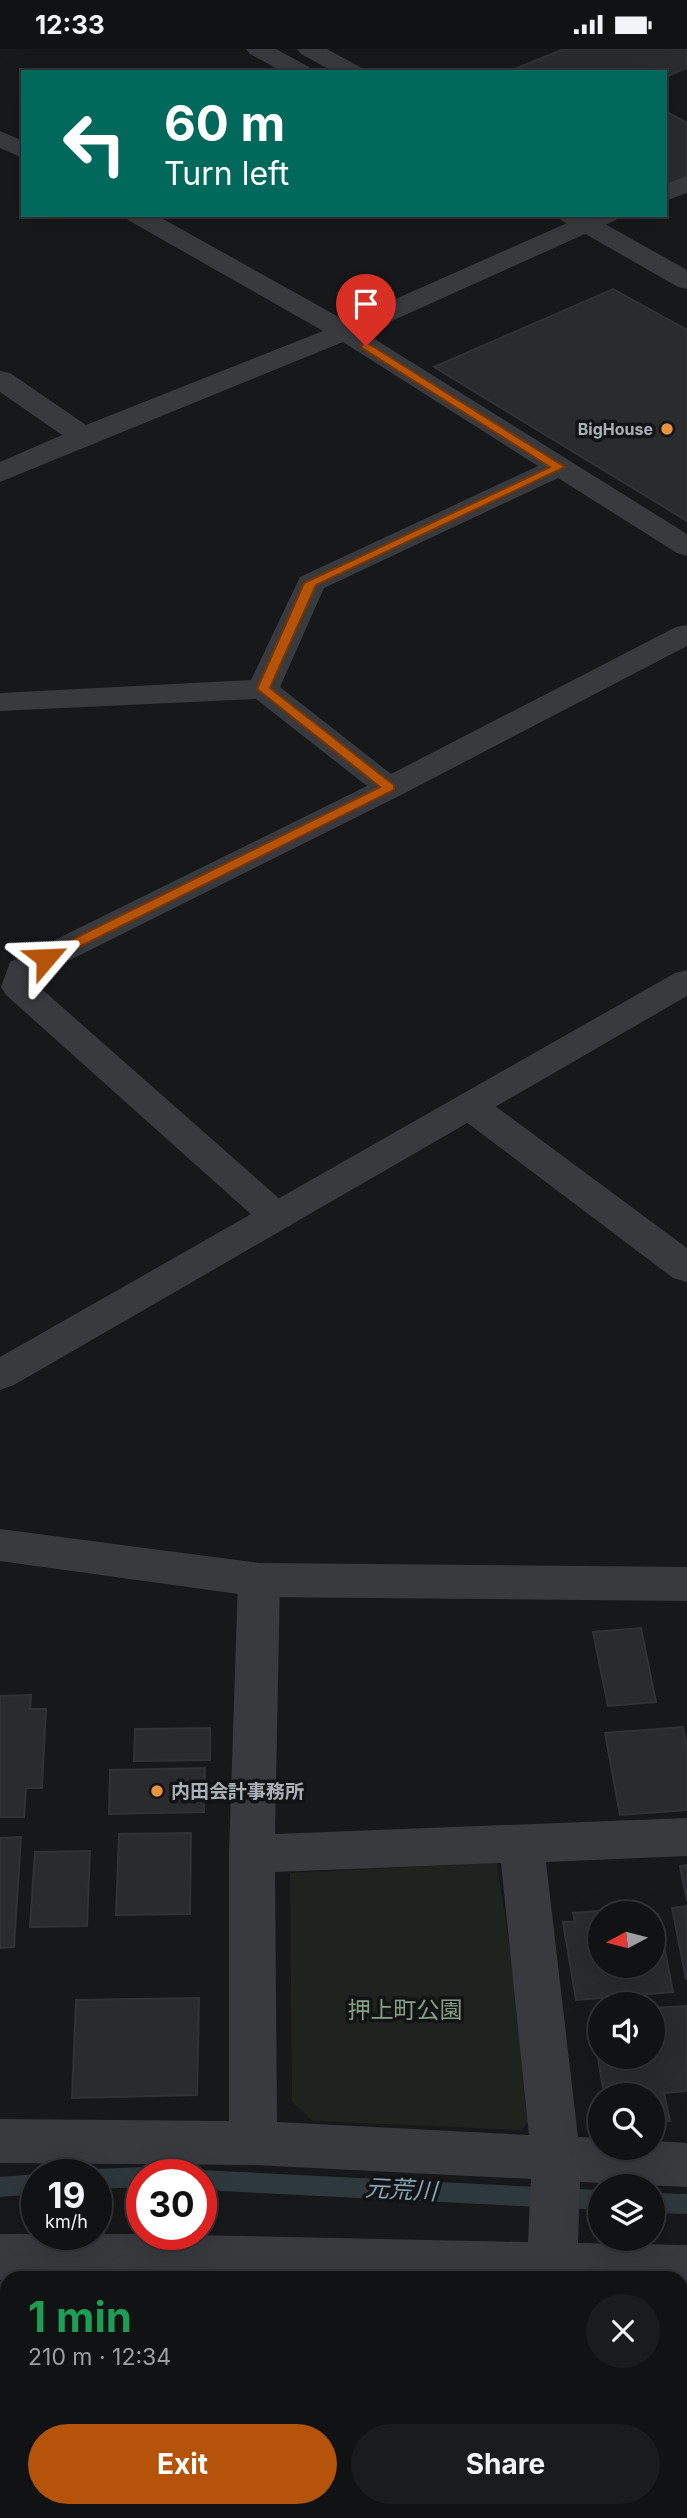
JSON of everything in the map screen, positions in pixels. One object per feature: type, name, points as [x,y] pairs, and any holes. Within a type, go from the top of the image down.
[{"type":"street","points":[[258,49],[297,70]]},
{"type":"street","points":[[309,49],[348,70]]},
{"type":"street","points":[[0,138],[21,150]]},
{"type":"street","points":[[667,192],[687,184]]},
{"type":"street","points":[[141,217],[345,332],[687,547]]},
{"type":"street","points":[[0,473],[83,436],[345,332],[603,218],[687,281]]},
{"type":"street","points":[[0,379],[83,436]]},
{"type":"street","points":[[263,689],[311,583],[559,467]]},
{"type":"street","points":[[277,1217],[10,978],[687,633]]},
{"type":"street","points":[[0,702],[263,689],[389,787]]},
{"type":"street","points":[[0,1374],[687,981]]},
{"type":"street","points":[[470,1106],[687,1268]]},
{"type":"street","points":[[0,1545],[259,1580],[687,1584]]},
{"type":"street","points":[[253,2143],[252,1853],[259,1580]]},
{"type":"street","points":[[252,1853],[687,1837]]},
{"type":"street","points":[[521,1842],[556,2170],[550,2259]]},
{"type":"street","points":[[0,2140],[253,2143],[556,2170],[687,2165]]},
{"type":"street","points":[[0,2257],[550,2259],[687,2269]]},
{"type":"green space","name":"押上町公園","points":[[497,1863],[534,2114],[522,2130],[313,2121],[292,2102],[290,1873]]},
{"type":"building","points":[[564,49],[687,49],[687,68],[667,76],[667,70],[512,70]]},
{"type":"building","points":[[667,112],[687,123],[687,179],[667,184]]},
{"type":"building","points":[[613,289],[687,330],[687,521],[434,367]]},
{"type":"building","points":[[641,1628],[656,1702],[608,1706],[593,1632]]},
{"type":"building","points":[[31,1695],[30,1709],[46,1709],[42,1788],[26,1788],[24,1817],[0,1817],[0,1696]]},
{"type":"building","points":[[683,1727],[687,1748],[687,1810],[620,1815],[605,1733]]},
{"type":"building","points":[[210,1728],[210,1760],[134,1761],[135,1729]]},
{"type":"building","name":"内田会計事務所","points":[[205,1768],[204,1812],[109,1814],[110,1770]]},
{"type":"building","points":[[191,1833],[190,1914],[116,1915],[119,1834]]},
{"type":"building","points":[[21,1837],[14,1947],[0,1948],[0,1838]]},
{"type":"building","points":[[90,1851],[87,1926],[30,1927],[35,1852]]},
{"type":"building","points":[[687,1865],[687,1901],[680,1866]]},
{"type":"building","points":[[687,1906],[687,1979],[686,1979],[672,1908]]},
{"type":"building","points":[[588,1912],[588,1978],[665,1978],[665,1950],[673,1992],[588,1992],[588,1999],[576,2000],[563,1922],[575,1922],[573,1913]]},
{"type":"building","points":[[199,1998],[197,2095],[72,2098],[76,2000]]},
{"type":"building","points":[[687,2006],[687,2091],[665,2093],[665,2083],[602,2083],[600,2069],[665,2069],[665,2007]]},
{"type":"building","points":[[665,2098],[670,2121],[665,2122]]},
{"type":"waterway","name":"元荒川","points":[[112,2178],[126,2178]]},
{"type":"waterway","name":"元荒川","points":[[217,2181],[588,2199]]},
{"type":"waterway","name":"元荒川","points":[[0,2187],[21,2185]]},
{"type":"waterway","name":"元荒川","points":[[665,2203],[687,2204]]},
{"type":"place","name":"BigHouse","points":[[667,429]]},
{"type":"place","name":"内田会計事務所","points":[[157,1791]]},
{"type":"route","points":[[46,958],[389,787],[263,689],[311,583],[559,467],[366,346]]}]
